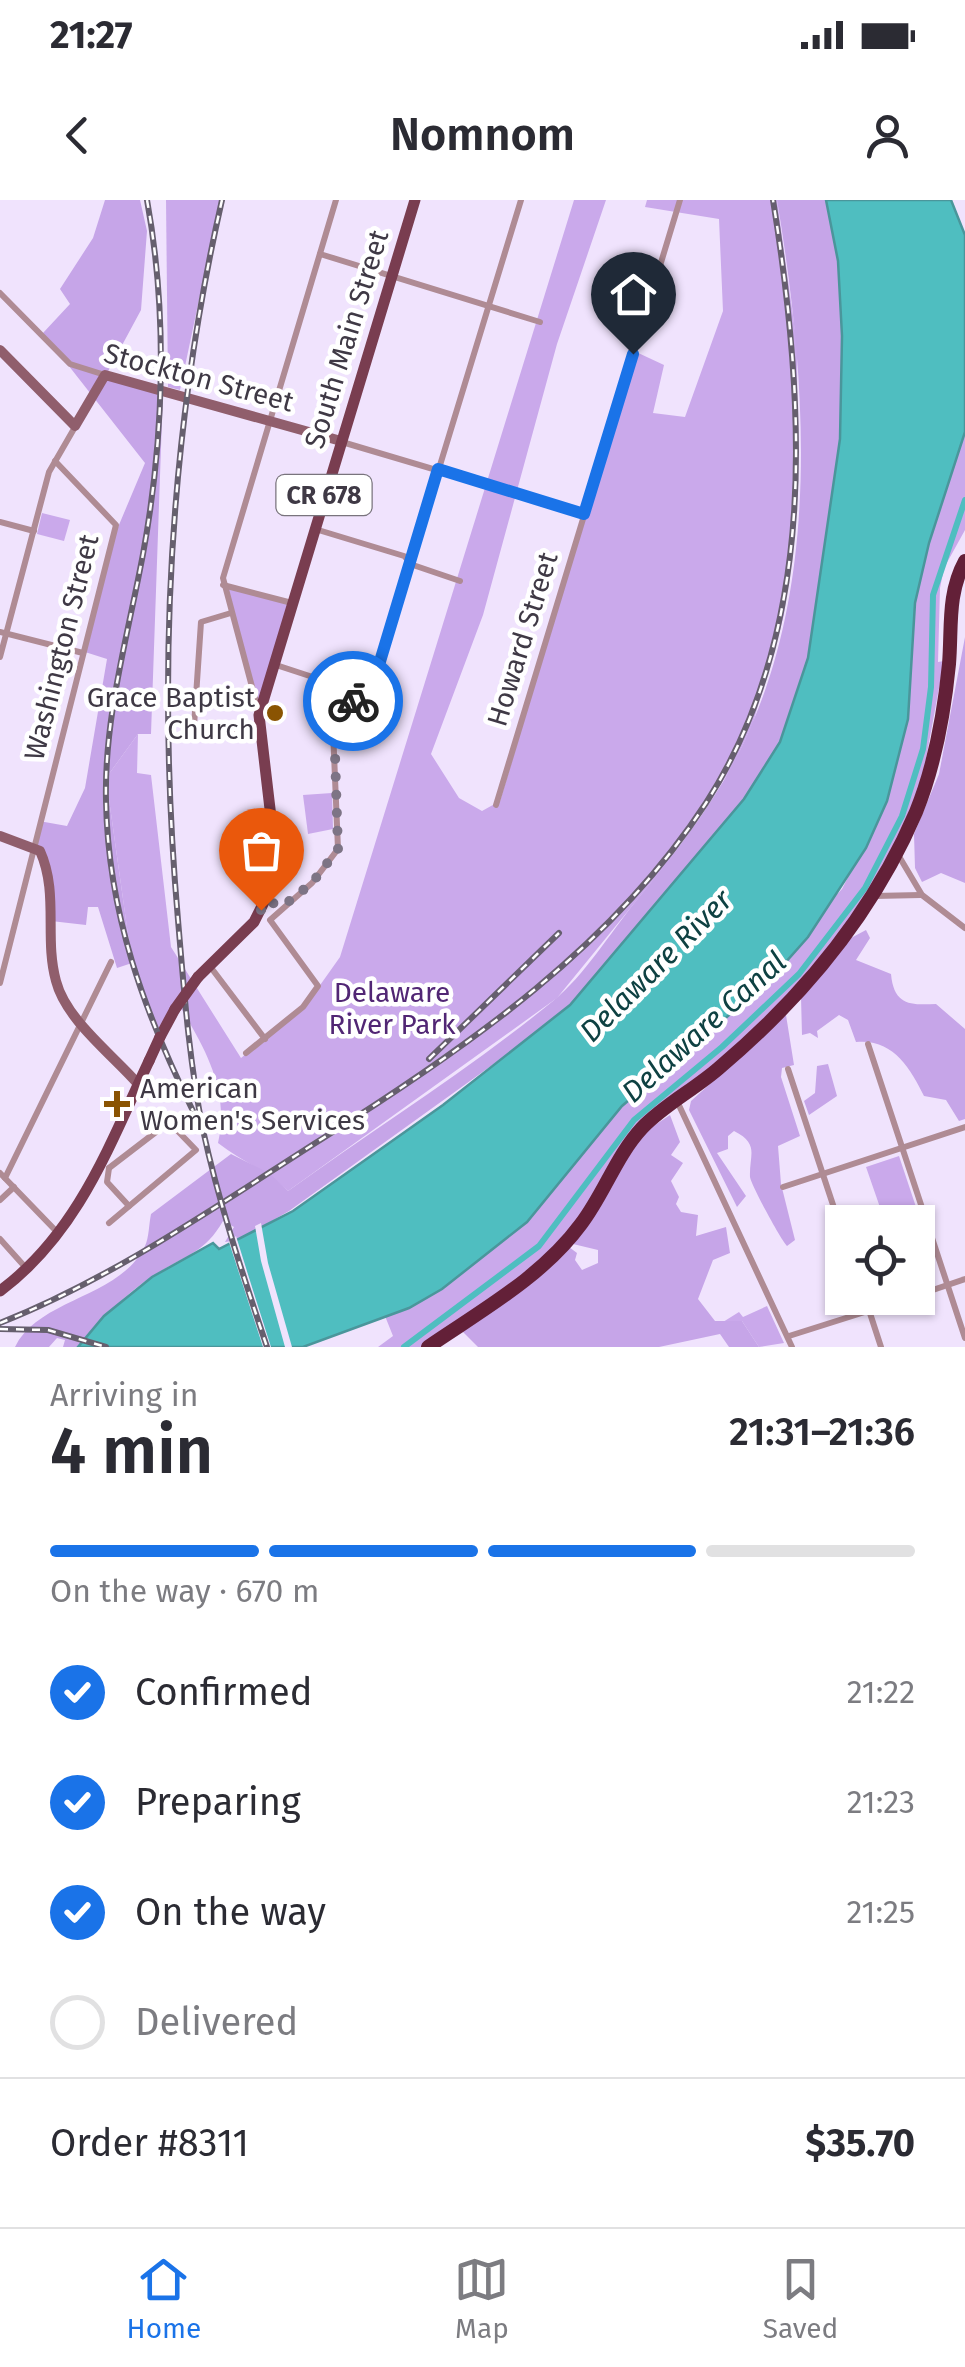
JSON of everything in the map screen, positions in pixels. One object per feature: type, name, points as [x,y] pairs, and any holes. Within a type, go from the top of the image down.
[{"type":"highway","points":[[428,1347],[555,1254],[598,1201],[634,1138],[721,1066],[799,992],[873,896],[897,853],[936,749],[958,617],[955,584],[965,561]]},
{"type":"main road","name":"South Main Street","points":[[0,1291],[60,1235],[105,1166],[138,1084],[175,1009],[209,964],[248,929],[266,901],[274,858],[260,714],[414,200]]},
{"type":"street","points":[[260,714],[223,584],[336,200]]},
{"type":"street","points":[[334,722],[375,678],[520,200]]},
{"type":"street","name":"Howard Street","points":[[496,804],[680,200]]},
{"type":"street","points":[[320,254],[540,322]]},
{"type":"street","name":"Stockton Street","points":[[0,293],[70,364],[584,514]]},
{"type":"street","points":[[3,358],[76,426]]},
{"type":"street","points":[[0,657],[3,632],[55,462],[104,375]]},
{"type":"street","name":"Washington Street","points":[[0,983],[115,521],[55,462]]},
{"type":"street","points":[[0,522],[34,531]]},
{"type":"street","points":[[314,528],[404,556],[410,563],[460,581]]},
{"type":"street","points":[[223,584],[292,603]]},
{"type":"street","points":[[231,613],[201,622],[194,726],[261,732]]},
{"type":"street","points":[[3,632],[83,654]]},
{"type":"street","points":[[273,664],[331,683],[380,729]]},
{"type":"street","points":[[246,1054],[303,1007],[318,986],[270,922],[312,883],[338,849],[331,683]]},
{"type":"street","points":[[0,836],[34,845],[51,878],[56,984],[82,1022],[138,1084]]},
{"type":"street","points":[[897,853],[922,895],[965,928]]},
{"type":"street","points":[[873,896],[922,895]]},
{"type":"street","points":[[266,901],[283,906]]},
{"type":"street","points":[[60,1235],[2,1176],[111,962]]},
{"type":"street","points":[[209,964],[265,1040]]},
{"type":"street","points":[[868,1044],[965,1338]]},
{"type":"street","points":[[788,1069],[833,1205]]},
{"type":"street","points":[[676,1100],[792,1347]]},
{"type":"street","points":[[109,1223],[196,1150],[174,1123],[166,1123],[105,1166],[107,1182],[129,1206]]},
{"type":"street","points":[[782,1187],[965,1127]]},
{"type":"street","points":[[0,1200],[14,1187]]},
{"type":"street","points":[[0,1239],[27,1269]]},
{"type":"street","points":[[935,1288],[965,1280]]},
{"type":"street","points":[[789,1336],[856,1315]]},
{"type":"street","points":[[870,1315],[881,1347]]},
{"type":"green space","points":[[166,200],[220,200],[180,390],[168,387]]},
{"type":"green space","name":"Delaware River Park","points":[[574,200],[606,200],[557,344],[483,615],[431,754],[459,798],[482,811],[500,801],[634,351],[664,365],[653,413],[685,417],[723,311],[719,219],[645,207],[647,200],[777,200],[797,345],[798,494],[784,615],[753,723],[733,766],[668,862],[557,998],[288,1191],[218,1143],[218,1088],[206,1054],[179,1005],[158,1038],[132,963],[106,778],[138,734],[137,773],[151,775],[171,947],[241,1058],[306,1005],[340,957]]},
{"type":"green space","points":[[965,432],[965,530],[944,568],[940,588],[938,662],[944,661],[921,786],[888,864],[821,961],[720,1062],[653,1114],[580,1219],[525,1275],[423,1347],[378,1347],[393,1336],[385,1316],[442,1289],[527,1222],[622,1106],[692,1048],[842,889],[887,801],[908,719],[915,603],[929,543]]},
{"type":"green space","points":[[42,513],[70,520],[64,541],[37,534]]},
{"type":"green space","points":[[223,585],[292,603],[259,715]]},
{"type":"green space","points":[[332,793],[333,829],[308,834],[303,795]]},
{"type":"green space","points":[[899,1156],[915,1205],[879,1205],[866,1167]]},
{"type":"green space","points":[[767,1306],[784,1343],[759,1347],[742,1321],[723,1322],[739,1312],[743,1317]]},
{"type":"shaded area","points":[[105,200],[140,200],[147,231],[141,310],[106,375],[163,390],[151,734],[138,734],[106,778],[132,963],[117,968],[98,907],[88,907],[86,925],[51,921],[51,880],[33,846],[39,821],[67,826],[85,788],[107,659],[85,652],[116,532],[145,463],[43,333],[70,304],[60,289],[93,238]]},
{"type":"shaded area","points":[[777,200],[826,200],[838,261],[842,336],[840,439],[808,658],[780,742],[744,799],[594,992],[289,1211],[239,1240],[225,1242],[234,1227],[223,1221],[201,1247],[132,1291],[78,1347],[63,1347],[65,1340],[57,1338],[49,1347],[15,1347],[42,1318],[118,1277],[146,1243],[151,1214],[231,1154],[269,1173],[288,1191],[521,1026],[576,979],[700,817],[741,748],[774,662],[789,598],[798,532],[800,397]]},
{"type":"shaded area","points":[[965,637],[965,883],[941,873],[922,882],[915,868],[914,834],[939,774]]},
{"type":"shaded area","points":[[866,930],[870,938],[856,960],[891,974],[900,998],[936,1004],[965,1029],[965,1119],[959,1121],[946,1100],[924,1096],[906,1065],[890,1050],[856,1042],[848,1020],[839,1015],[817,1031],[818,1038],[810,1033],[802,1035],[801,997],[851,938]]},
{"type":"shaded area","points":[[786,1015],[794,1065],[782,1068],[781,1077],[800,1136],[778,1146],[781,1184],[795,1240],[787,1246],[750,1177],[750,1145],[734,1131],[728,1136],[728,1149],[717,1153],[746,1196],[737,1207],[689,1110],[691,1101]]},
{"type":"shaded area","points":[[828,1064],[837,1096],[809,1115],[804,1101],[815,1093],[817,1066]]},
{"type":"shaded area","points":[[670,1115],[680,1142],[671,1155],[683,1163],[671,1181],[679,1197],[676,1204],[681,1212],[698,1215],[696,1236],[726,1227],[730,1253],[713,1260],[698,1299],[715,1321],[742,1321],[759,1347],[729,1347],[720,1334],[659,1347],[478,1347],[462,1331],[569,1247],[577,1253],[575,1260],[582,1270],[598,1263],[598,1250],[573,1244],[643,1133]]},
{"type":"water","name":"Delaware River","points":[[826,200],[951,200],[965,235],[965,432],[929,543],[915,603],[908,719],[887,801],[866,848],[808,937],[768,982],[622,1106],[527,1222],[442,1289],[409,1308],[303,1347],[78,1347],[104,1316],[152,1277],[213,1243],[219,1249],[293,1211],[443,1105],[570,1005],[744,799],[780,742],[808,658],[840,439],[842,336],[838,261]]},
{"type":"pier","points":[[261,1223],[292,1347],[285,1347],[261,1261],[255,1226]]},
{"type":"pier","points":[[236,1236],[271,1347],[263,1347],[229,1242]]},
{"type":"waterway","name":"Delaware Canal","points":[[404,1347],[539,1246],[634,1120],[722,1047],[799,974],[865,888],[902,816],[923,749],[931,687],[933,595],[965,500]]},
{"type":"railway","points":[[147,200],[158,288],[159,422],[150,511],[109,738],[108,842],[121,922],[144,999],[193,1111]]},
{"type":"railway","points":[[222,200],[189,379],[179,468],[168,649],[168,739],[185,999],[198,1104],[224,1212],[267,1347]]},
{"type":"railway","points":[[0,1323],[85,1284],[168,1237],[381,1101],[485,1029],[583,947],[628,903],[706,803],[743,734],[769,662],[786,587],[796,431],[792,353],[773,200]]},
{"type":"railway","points":[[429,1059],[559,933]]},
{"type":"railway","points":[[0,1329],[48,1330],[106,1347]]},
{"type":"way so far","points":[[261,910],[266,901],[283,906],[303,891],[338,849],[334,722],[353,701]]},
{"type":"place","name":"Grace Baptist Church","points":[[275,713]]},
{"type":"place","name":"American Women's Services","points":[[117,1104]]},
{"type":"route","points":[[353,701],[375,678],[438,469],[584,514],[633,354]]}]
